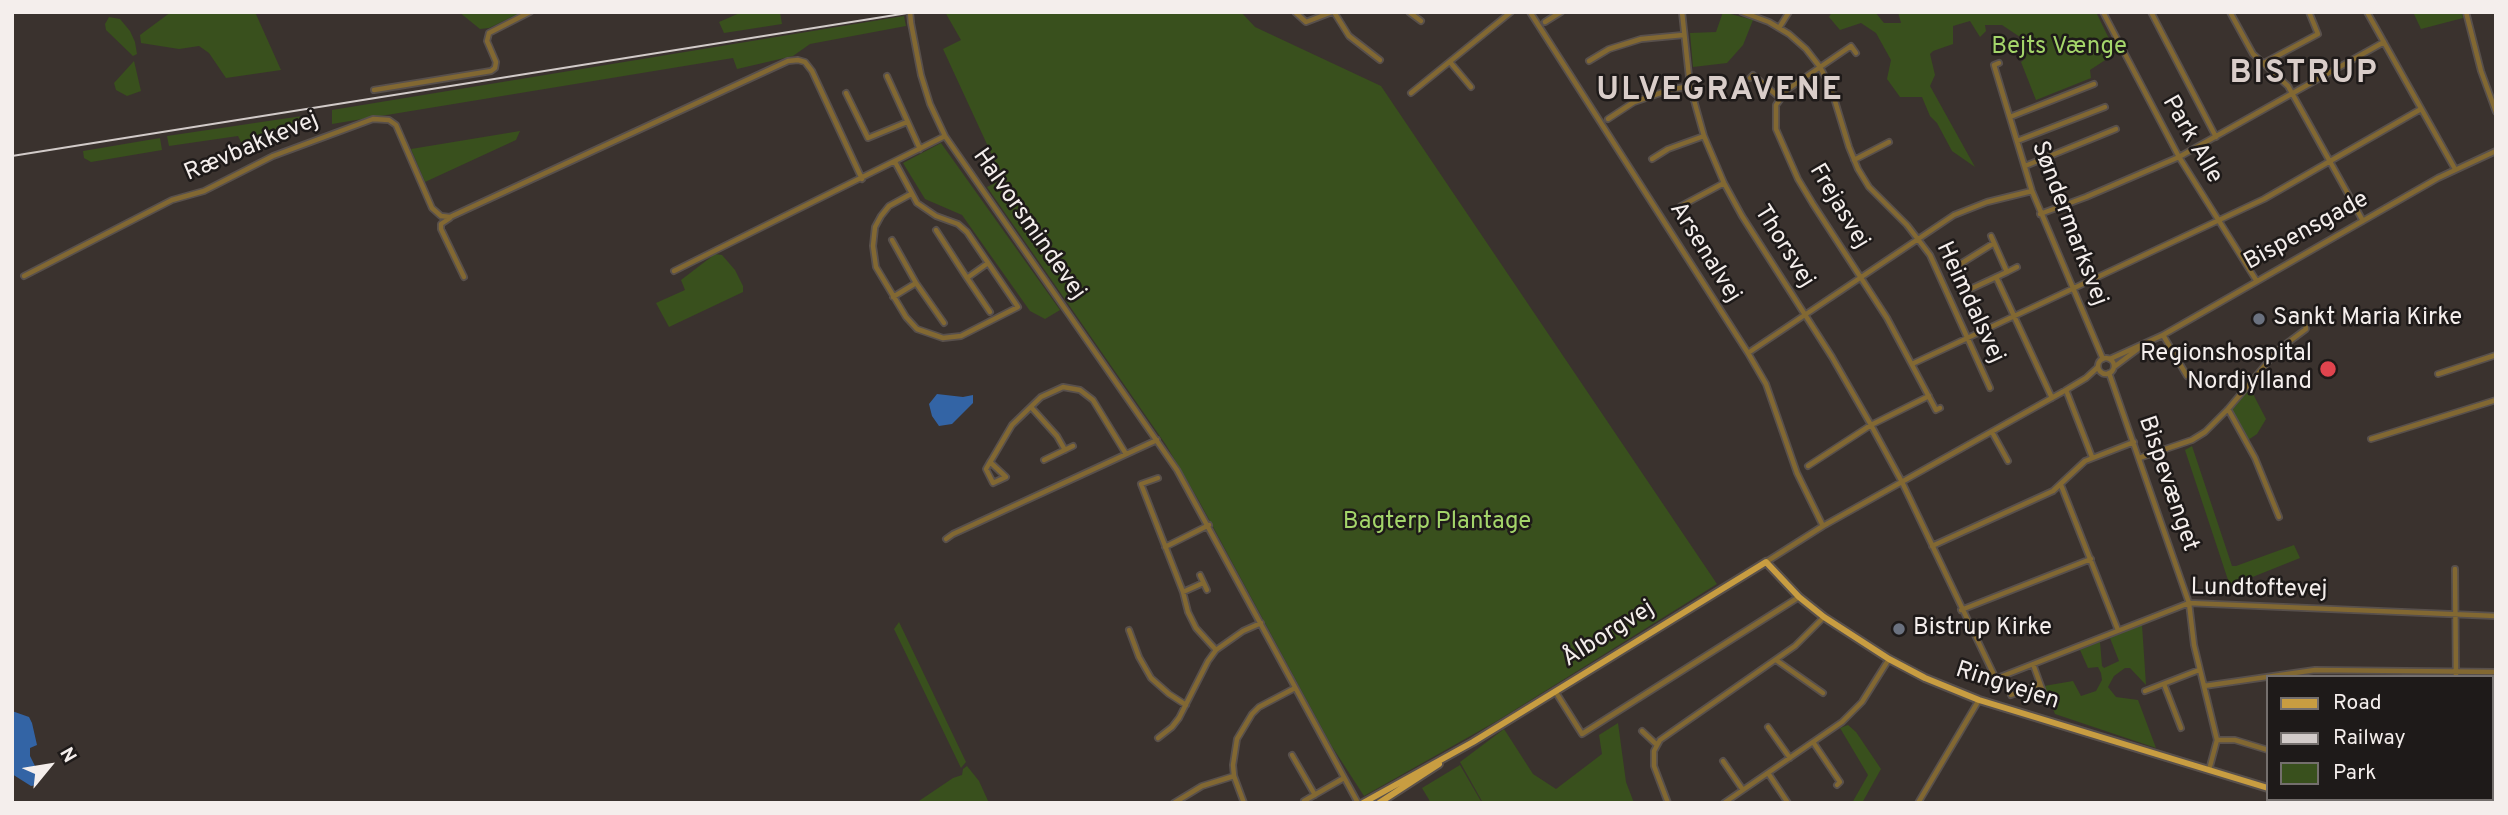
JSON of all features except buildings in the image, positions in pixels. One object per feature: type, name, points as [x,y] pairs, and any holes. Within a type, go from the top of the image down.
[{"type":"main road","name":"Ringvejen","points":[[1766,562],[1824,617],[1889,659],[1925,678],[1979,700],[2266,787]]},
{"type":"main road","name":"Ålborgvej","points":[[1379,803],[1473,741],[1766,562]]},
{"type":"main road","name":"Ålborgvej","points":[[1360,803],[1473,741]]},
{"type":"street","points":[[374,90],[491,71],[496,62],[486,41],[489,33],[530,12]]},
{"type":"street","name":"Halvorsmindevej","points":[[910,12],[921,75],[930,104],[945,136],[1157,440],[1209,526],[1360,803]]},
{"type":"street","points":[[1295,12],[1303,21],[1310,22],[1333,12],[1349,36],[1380,61]]},
{"type":"street","points":[[1409,12],[1421,22]]},
{"type":"street","points":[[1411,93],[1511,12]]},
{"type":"street","name":"Arsenalvej","points":[[1530,12],[1766,384],[1797,473],[1823,526]]},
{"type":"street","points":[[1545,22],[1561,12]]},
{"type":"street","name":"Thorsvej","points":[[1682,12],[1690,86],[1704,136],[1724,183],[1871,425],[1902,482],[1995,677]]},
{"type":"street","name":"Heimdalsvej","points":[[1742,12],[1779,28],[1797,41],[1820,67],[1831,88],[1854,160],[1869,187],[1919,238],[1935,263],[1990,388]]},
{"type":"street","points":[[1779,28],[1789,12]]},
{"type":"street","name":"Park Alle","points":[[2103,12],[2179,157],[2256,281]]},
{"type":"street","points":[[2151,12],[2216,137]]},
{"type":"street","points":[[2230,12],[2246,44],[2262,64],[2280,77],[2292,94],[2363,221]]},
{"type":"street","points":[[2262,64],[2318,34],[2309,12]]},
{"type":"street","points":[[2367,12],[2455,169]]},
{"type":"street","points":[[2466,12],[2481,71],[2496,112]]},
{"type":"street","points":[[1589,61],[1609,49],[1640,39],[1684,35]]},
{"type":"street","points":[[2040,214],[2179,157],[2384,42]]},
{"type":"street","points":[[1750,78],[1753,75],[1780,99],[1788,89],[1851,46],[1856,53]]},
{"type":"street","points":[[464,277],[441,229],[441,224],[450,217],[788,61],[805,62],[812,71],[862,179]]},
{"type":"street","points":[[1450,62],[1471,87]]},
{"type":"street","name":"Søndermarksvej","points":[[1999,63],[1994,65],[2040,214],[2103,359]]},
{"type":"street","points":[[887,76],[920,149]]},
{"type":"street","points":[[2010,117],[2094,84]]},
{"type":"street","points":[[1608,119],[1634,102],[1690,86]]},
{"type":"street","points":[[846,93],[868,138],[907,122]]},
{"type":"street","name":"Frejasvej","points":[[1780,99],[1774,121],[1782,144],[1808,196],[1860,277],[1936,410],[1940,408]]},
{"type":"street","points":[[2017,141],[2105,107]]},
{"type":"street","points":[[1912,364],[2264,199],[2421,108]]},
{"type":"street","name":"Rævbakkevej","points":[[24,276],[172,200],[204,191],[273,156],[373,119],[389,120],[396,125],[432,208],[441,216],[450,217]]},
{"type":"street","points":[[2025,166],[2116,129]]},
{"type":"street","points":[[674,271],[945,136]]},
{"type":"street","points":[[1652,159],[1668,149],[1704,136]]},
{"type":"street","points":[[1854,160],[1889,142]]},
{"type":"street","name":"Bispensgade","points":[[2110,359],[2163,335],[2455,169],[2496,151]]},
{"type":"street","points":[[894,162],[911,194],[925,210],[967,232],[1018,307],[961,336],[943,338],[917,329],[893,297],[876,267],[873,256],[874,235],[881,216],[890,206],[911,194]]},
{"type":"street","points":[[1681,206],[1724,183]]},
{"type":"street","points":[[1748,353],[1954,215],[1971,207],[2032,191]]},
{"type":"street","points":[[936,230],[990,312]]},
{"type":"street","points":[[1991,236],[2007,272]]},
{"type":"street","points":[[892,240],[916,283],[944,323]]},
{"type":"street","points":[[1955,270],[1954,268],[1994,243]]},
{"type":"street","points":[[967,278],[988,263]]},
{"type":"street","points":[[1963,289],[1964,292],[2017,267]]},
{"type":"street","points":[[1996,277],[2052,398]]},
{"type":"street","points":[[893,297],[916,283]]},
{"type":"street","points":[[2139,458],[2192,440],[2205,432],[2228,410],[2278,350],[2306,329],[2305,323]]},
{"type":"street","points":[[2163,335],[2187,376]]},
{"type":"street","name":"Bispensgade","points":[[2113,368],[2138,348]]},
{"type":"street","points":[[2438,374],[2496,355]]},
{"type":"street","points":[[1766,562],[1823,526],[2066,390],[2086,378],[2103,359],[2110,359],[2113,368],[2109,373],[2086,378]]},
{"type":"street","points":[[2098,367],[2102,373]]},
{"type":"street","name":"Bispevænget","points":[[2109,373],[2189,603],[2199,670],[2217,740],[2209,770]]},
{"type":"street","points":[[990,462],[1006,477],[993,482],[986,469],[990,462],[1012,425],[1041,397],[1069,387],[1080,390],[1094,400],[1126,454]]},
{"type":"street","points":[[2066,390],[2092,457]]},
{"type":"street","points":[[1808,466],[1871,425],[1929,396]]},
{"type":"street","points":[[2371,439],[2496,400]]},
{"type":"street","points":[[1031,407],[1058,436],[1065,450]]},
{"type":"street","points":[[2228,410],[2255,458],[2279,517]]},
{"type":"street","points":[[1992,432],[2008,461]]},
{"type":"street","points":[[946,539],[1157,440]]},
{"type":"street","points":[[1931,546],[2053,491],[2078,466],[2092,457],[2134,442]]},
{"type":"street","points":[[1044,460],[1073,446]]},
{"type":"street","points":[[1158,478],[1141,484],[1188,612],[1193,623],[1216,650]]},
{"type":"street","points":[[2061,485],[2118,630]]},
{"type":"street","points":[[1165,547],[1209,526]]},
{"type":"street","points":[[1962,610],[2091,559]]},
{"type":"street","points":[[2455,569],[2456,674]]},
{"type":"street","points":[[1200,575],[1207,590]]},
{"type":"street","points":[[1183,593],[1203,583]]},
{"type":"street","points":[[1555,691],[1582,734],[1800,597]]},
{"type":"street","name":"Lundtoftevej","points":[[1995,677],[2189,603],[2496,616]]},
{"type":"street","points":[[1668,803],[1654,766],[1654,751],[1657,745],[1665,736],[1776,660],[1803,639],[1824,617]]},
{"type":"street","points":[[1158,738],[1172,727],[1216,650],[1243,631],[1261,623]]},
{"type":"street","points":[[1129,630],[1139,657],[1151,678],[1186,705]]},
{"type":"street","points":[[1724,803],[1842,722],[1857,708],[1889,659]]},
{"type":"street","points":[[1776,660],[1823,693]]},
{"type":"street","points":[[2032,664],[2046,700]]},
{"type":"street","points":[[2145,691],[2199,670]]},
{"type":"street","points":[[2280,675],[2315,670],[2456,674],[2496,672]]},
{"type":"street","points":[[2204,686],[2266,677]]},
{"type":"street","points":[[2011,695],[2040,684]]},
{"type":"street","points":[[2164,684],[2181,728]]},
{"type":"street","points":[[1244,803],[1234,776],[1237,739],[1252,714],[1270,699],[1295,688]]},
{"type":"street","points":[[1918,803],[1979,700]]},
{"type":"street","points":[[1769,727],[1790,758]]},
{"type":"street","points":[[1642,730],[1657,745]]},
{"type":"street","points":[[2217,740],[2235,740],[2266,749]]},
{"type":"street","points":[[1813,742],[1840,782],[1837,785]]},
{"type":"street","points":[[1292,755],[1315,795]]},
{"type":"street","points":[[1723,761],[1743,790]]},
{"type":"street","points":[[1768,773],[1788,803]]},
{"type":"street","points":[[1174,803],[1202,786],[1234,776]]},
{"type":"street","points":[[1304,801],[1344,778]]},
{"type":"green space","points":[[171,12],[255,12],[281,70],[226,78],[209,53],[199,46],[179,49],[141,43],[140,35]]},
{"type":"green space","points":[[459,12],[522,12],[489,28],[480,29]]},
{"type":"green space","points":[[742,12],[780,12],[782,24],[724,33],[719,22]]},
{"type":"green space","name":"Bagterp Plantage","points":[[945,12],[1241,12],[1255,27],[1381,86],[1717,584],[1497,721],[1364,796],[1331,745],[1166,445],[987,187],[1003,179],[943,49],[961,40]]},
{"type":"green space","points":[[1723,12],[1753,20],[1743,45],[1727,63],[1693,67],[1690,33],[1716,32]]},
{"type":"green space","name":"Bejts Vænge","points":[[1832,12],[1875,12],[1884,23],[1901,23],[1898,12],[2096,12],[2116,53],[2090,70],[2091,78],[2036,100],[2021,62],[2026,58],[2020,37],[2002,25],[1985,25],[1986,31],[1980,37],[1970,21],[1953,26],[1953,44],[1930,54],[1935,75],[1930,86],[1975,167],[1952,151],[1937,123],[1930,116],[1922,97],[1900,97],[1887,79],[1891,60],[1876,33],[1861,23],[1840,30],[1829,17]]},
{"type":"green space","points":[[2413,12],[2462,12],[2463,18],[2421,29]]},
{"type":"green space","points":[[904,16],[906,26],[810,44],[793,56],[737,69],[733,58],[332,124],[332,110]]},
{"type":"green space","points":[[109,17],[120,19],[130,31],[137,54],[133,56],[106,30],[105,24]]},
{"type":"green space","points":[[134,61],[141,91],[127,96],[116,90],[114,83]]},
{"type":"green space","points":[[302,116],[305,125],[271,132],[243,146],[238,136],[169,146],[167,136]]},
{"type":"green space","points":[[520,131],[516,140],[425,182],[411,149]]},
{"type":"green space","points":[[160,138],[162,150],[91,162],[84,158],[83,151]]},
{"type":"green space","points":[[941,143],[1060,310],[1045,319],[1030,311],[962,215],[925,199],[903,163]]},
{"type":"green space","points":[[715,254],[722,255],[735,270],[743,292],[669,327],[656,303],[685,290],[681,280]]},
{"type":"green space","points":[[2247,392],[2252,392],[2266,419],[2257,434],[2248,440],[2232,410]]},
{"type":"green space","points":[[2192,446],[2232,566],[2294,545],[2300,558],[2230,586],[2185,450]]},
{"type":"green space","points":[[899,622],[966,762],[961,768],[894,629]]},
{"type":"green space","points":[[2142,625],[2146,685],[2130,668],[2125,668],[2114,676],[2108,687],[2116,697],[2138,700],[2156,748],[2055,714],[2044,686],[2073,681],[2081,696],[2096,691],[2102,680],[2101,673],[2098,667],[2088,668],[2080,650],[2100,642],[2104,668],[2119,661],[2110,638]]},
{"type":"green space","points":[[1618,723],[1626,782],[1634,803],[1483,803],[1460,762],[1504,729],[1533,774],[1556,789],[1602,754],[1599,735]]},
{"type":"green space","points":[[1848,725],[1856,732],[1881,769],[1862,803],[1852,803],[1868,775],[1840,728]]},
{"type":"green space","points":[[1460,765],[1482,803],[1431,803],[1422,788]]},
{"type":"green space","points":[[967,766],[979,781],[989,803],[916,803],[953,778],[962,775]]},
{"type":"water","points":[[937,394],[963,397],[973,395],[973,403],[952,424],[939,426],[932,416],[929,404]]},
{"type":"water","points":[[12,711],[29,717],[32,723],[37,745],[30,748],[30,756],[40,776],[37,785],[31,786],[12,774]]},
{"type":"railway","points":[[12,156],[914,12]]},
{"type":"place","name":"Sankt Maria Kirke","points":[[2259,319]]},
{"type":"place","name":"Regionshospital Nordjylland","points":[[2328,369]]},
{"type":"place","name":"Bistrup Kirke","points":[[1899,629]]},
{"type":"district","name":"BISTRUP","points":[[2304,76]]},
{"type":"district","name":"ULVEGRAVENE","points":[[1720,93]]}]
